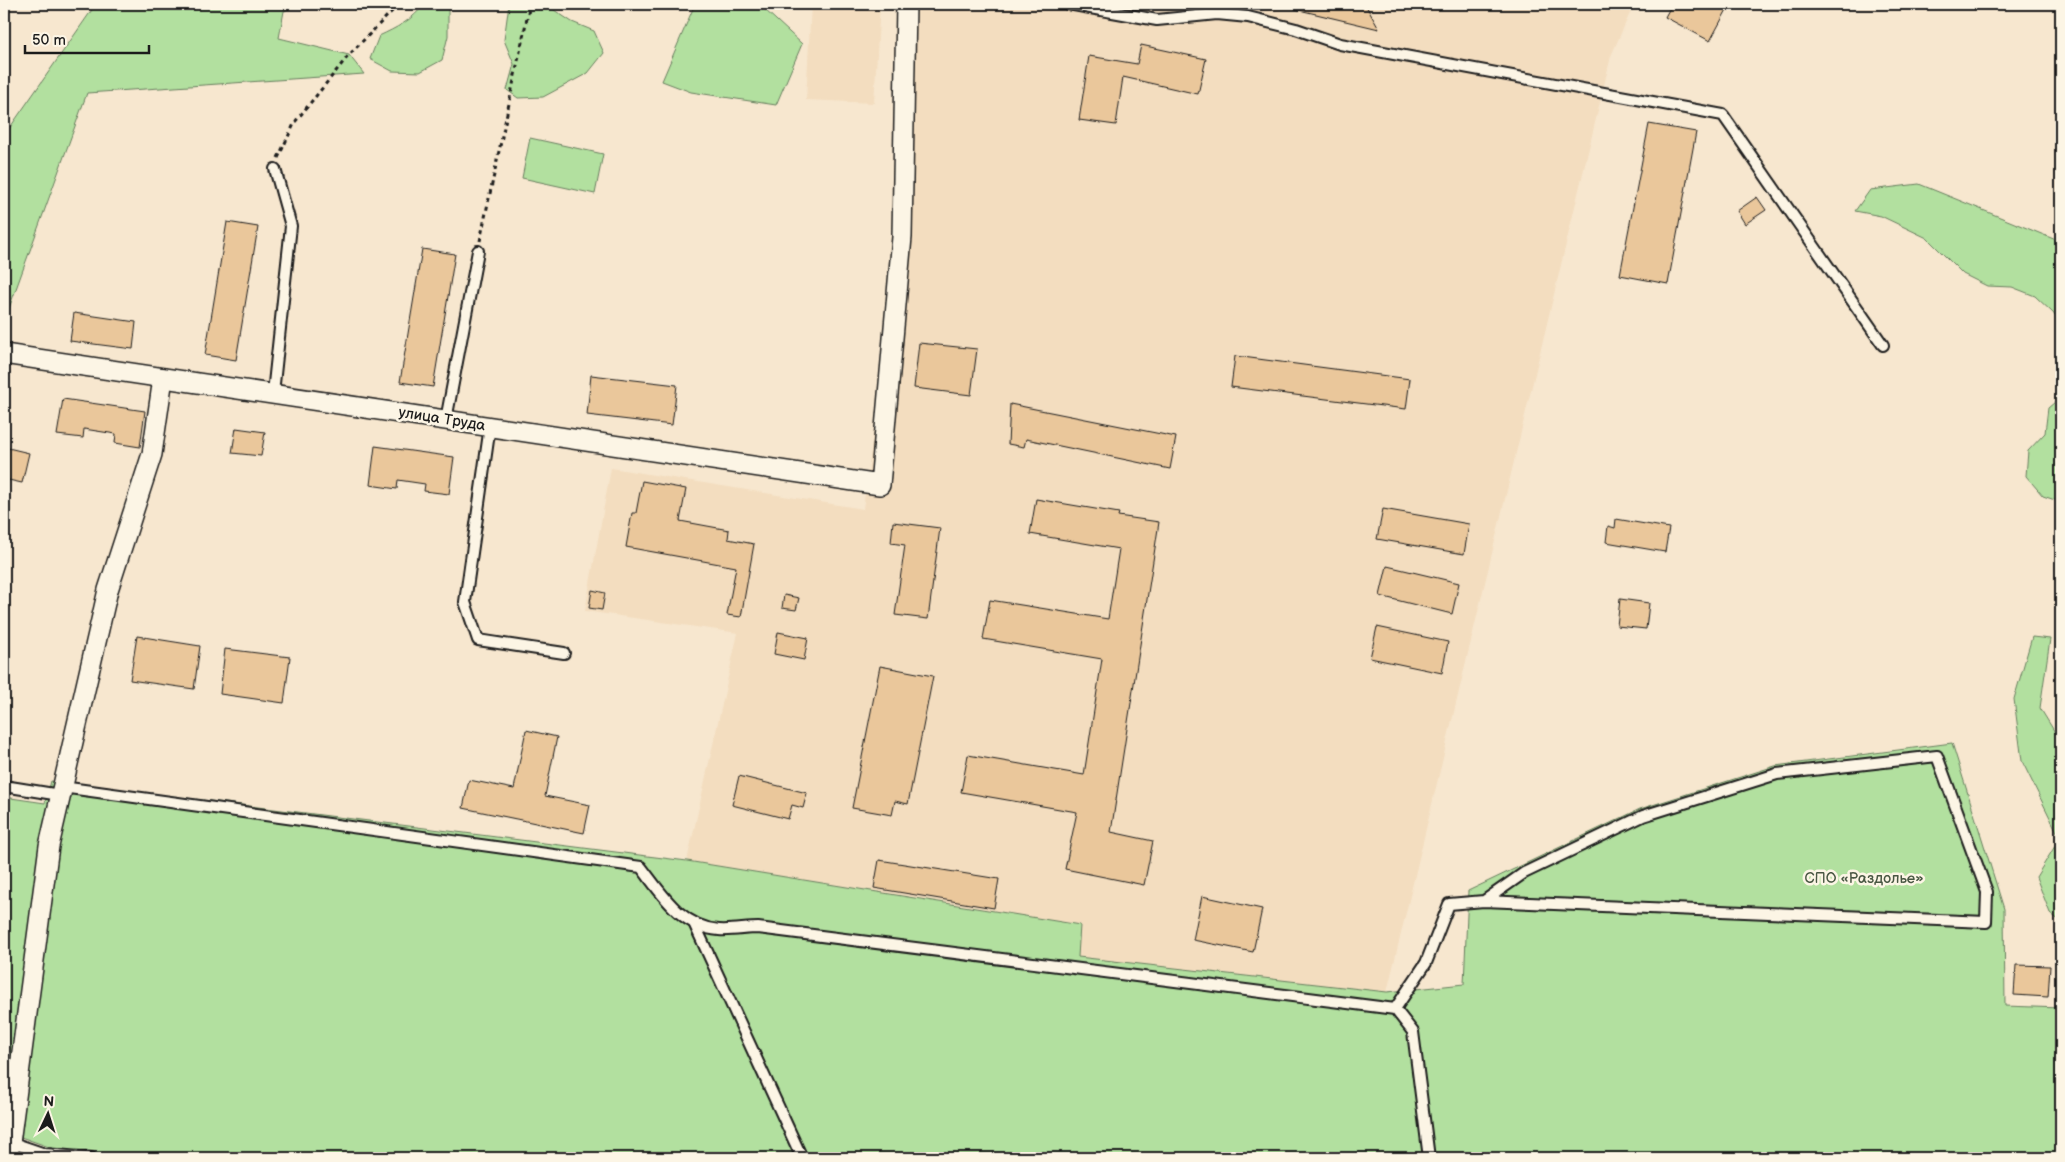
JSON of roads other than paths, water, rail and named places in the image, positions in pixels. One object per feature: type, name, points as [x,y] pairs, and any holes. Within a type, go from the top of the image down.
[{"type":"street","name":"улица Труда","points":[[4,354],[880,485],[902,237],[906,4]]},
{"type":"street","points":[[8,1147],[49,846],[108,590],[152,454],[163,378]]},
{"type":"lane","points":[[1068,4],[1157,20],[1217,14],[1248,18],[1296,29],[1340,44],[1723,115],[1883,345]]},
{"type":"lane","points":[[273,393],[291,226],[275,169]]},
{"type":"lane","points":[[446,420],[478,251]]},
{"type":"lane","points":[[490,426],[465,602],[478,640],[564,653]]},
{"type":"lane","points":[[1395,1009],[1426,963],[1450,904],[1484,900],[1986,922],[1987,892],[1937,756],[1777,774],[1643,816],[1524,873],[1484,900]]},
{"type":"lane","points":[[4,786],[61,791],[641,866],[674,910],[694,924],[719,930],[758,928],[1395,1009],[1413,1032],[1429,1158]]},
{"type":"lane","points":[[694,924],[802,1158]]},
{"type":"lane","points":[[8,1147],[45,1154],[91,1158]]},
{"type":"park label","name":"СПО «Раздолье»","points":[[1864,878]]}]
